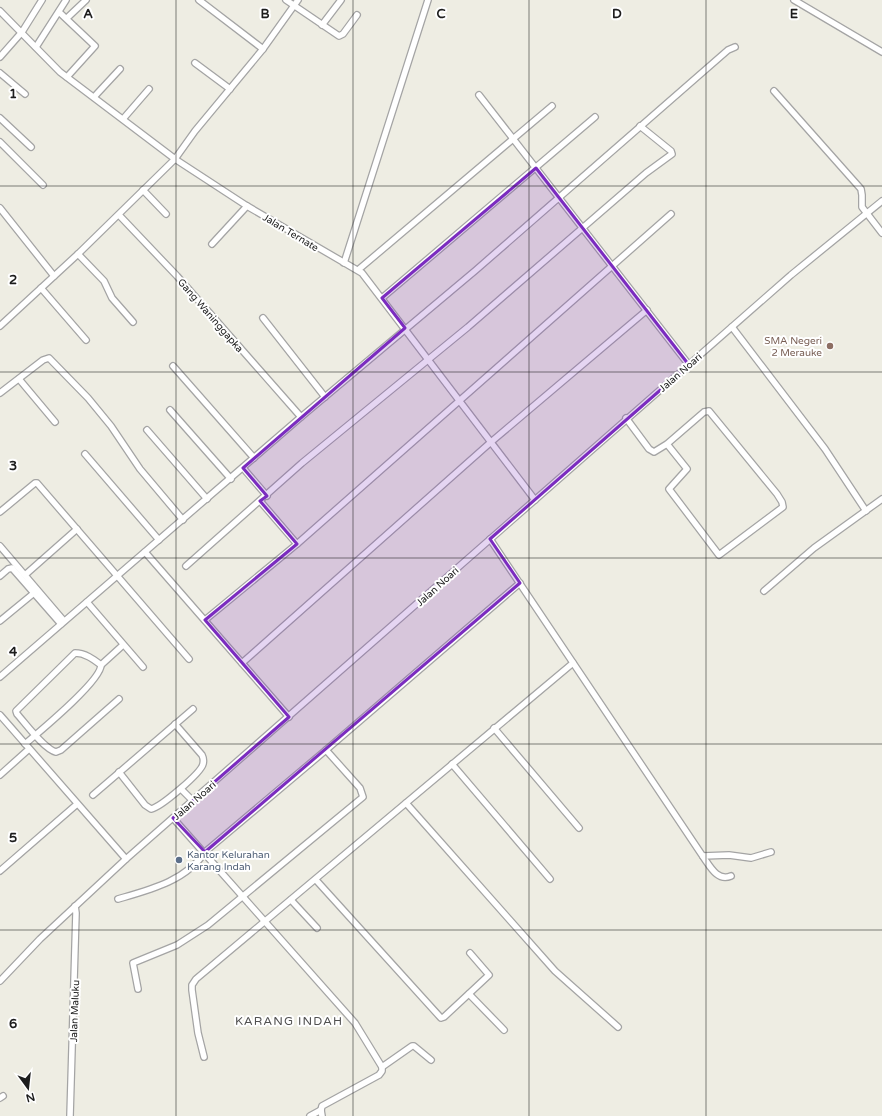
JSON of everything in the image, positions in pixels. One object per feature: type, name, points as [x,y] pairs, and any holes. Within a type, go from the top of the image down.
[{"type":"street","points":[[0,57],[22,32],[42,0]]},
{"type":"street","points":[[36,47],[66,0]]},
{"type":"street","points":[[67,18],[86,0]]},
{"type":"street","points":[[199,0],[263,49]]},
{"type":"street","points":[[286,0],[322,25],[341,36],[358,15]]},
{"type":"street","points":[[0,326],[119,215],[175,159],[195,131],[263,49],[298,0]]},
{"type":"street","points":[[322,25],[341,0]]},
{"type":"street","points":[[344,263],[428,0]]},
{"type":"street","points":[[794,0],[882,52]]},
{"type":"street","name":"Jalan Ternate","points":[[0,11],[67,77],[175,159],[247,206],[358,270],[382,298],[535,500]]},
{"type":"street","points":[[59,12],[95,46],[67,77]]},
{"type":"street","points":[[0,677],[405,328],[476,270],[640,126],[688,87],[728,50],[735,47]]},
{"type":"street","points":[[195,63],[230,89]]},
{"type":"street","points":[[94,97],[120,69]]},
{"type":"street","points":[[0,72],[26,94]]},
{"type":"street","points":[[123,119],[149,89]]},
{"type":"street","points":[[774,91],[860,189],[862,195],[861,204],[882,233]]},
{"type":"street","points":[[479,95],[689,365]]},
{"type":"street","points":[[358,270],[512,138],[552,106]]},
{"type":"street","points":[[382,298],[595,117]]},
{"type":"street","points":[[0,118],[31,147]]},
{"type":"street","points":[[186,566],[341,430],[428,360],[646,173],[672,154],[664,144],[640,126]]},
{"type":"street","points":[[0,142],[43,185]]},
{"type":"street","points":[[143,190],[166,214]]},
{"type":"street","name":"Jalan Noari","points":[[0,981],[24,954],[126,859],[289,717],[626,418],[689,365],[791,275],[882,201]]},
{"type":"street","points":[[212,244],[247,206]]},
{"type":"street","points":[[0,208],[54,276]]},
{"type":"street","points":[[205,620],[297,544],[671,214]]},
{"type":"street","name":"Gang Waninggapka","points":[[119,215],[177,276],[301,417]]},
{"type":"street","points":[[78,254],[104,281],[112,298],[133,322]]},
{"type":"street","points":[[41,288],[86,340]]},
{"type":"street","points":[[242,663],[491,442],[646,310]]},
{"type":"street","points":[[263,318],[325,397]]},
{"type":"street","points":[[732,327],[825,449],[866,511]]},
{"type":"street","points":[[0,393],[43,360],[49,358],[88,398],[111,426],[140,469],[183,520]]},
{"type":"street","points":[[173,366],[254,458]]},
{"type":"street","points":[[18,379],[55,422]]},
{"type":"street","points":[[170,410],[231,478]]},
{"type":"street","points":[[626,418],[652,452],[655,452],[667,444],[704,412],[709,411],[777,494],[783,507],[719,554],[668,489],[687,469],[667,444]]},
{"type":"street","points":[[147,430],[207,499]]},
{"type":"street","points":[[85,454],[159,540]]},
{"type":"street","points":[[243,468],[267,496]]},
{"type":"street","points":[[0,512],[35,482],[188,659]]},
{"type":"street","points":[[764,591],[814,548],[882,500]]},
{"type":"street","points":[[260,501],[297,544]]},
{"type":"street","points":[[25,575],[77,529]]},
{"type":"street","points":[[490,539],[703,856],[717,875],[724,878],[731,876]]},
{"type":"street","points":[[0,546],[63,623]]},
{"type":"street","points":[[145,552],[289,717]]},
{"type":"street","points":[[0,576],[8,569],[12,568],[63,623]]},
{"type":"street","points":[[118,899],[166,883],[194,865],[205,852],[520,583]]},
{"type":"street","points":[[0,621],[34,593]]},
{"type":"street","points":[[87,602],[143,667]]},
{"type":"street","points":[[25,744],[94,681],[100,673],[101,665],[123,645]]},
{"type":"street","points":[[101,665],[86,655],[75,653],[18,707],[16,713],[51,751],[57,752],[118,699]]},
{"type":"street","points":[[204,1057],[198,1033],[192,985],[199,976],[265,920],[316,880],[494,728],[573,663]]},
{"type":"street","points":[[92,795],[193,709]]},
{"type":"street","points":[[0,715],[76,805],[126,859]]},
{"type":"street","points":[[119,772],[145,805],[151,809],[181,789],[202,766],[204,761],[202,754],[175,724]]},
{"type":"street","points":[[494,728],[579,828]]},
{"type":"street","points":[[0,775],[29,749]]},
{"type":"street","points":[[138,989],[133,963],[177,945],[208,925],[363,797],[360,788],[326,750]]},
{"type":"street","points":[[452,764],[550,879]]},
{"type":"street","points":[[181,789],[193,801]]},
{"type":"street","points":[[406,803],[556,971],[618,1026]]},
{"type":"street","points":[[0,871],[76,805]]},
{"type":"street","points":[[173,818],[205,852],[355,1023],[382,1067]]},
{"type":"street","points":[[703,856],[729,855],[751,858],[771,852]]},
{"type":"street","points":[[316,880],[441,1018],[489,975],[470,953]]},
{"type":"street","points":[[291,900],[317,928]]},
{"type":"street","name":"Jalan Maluku","points":[[70,1116],[75,906]]},
{"type":"street","points":[[469,994],[504,1030]]},
{"type":"street","points":[[310,1116],[322,1113],[326,1104],[379,1075],[382,1071],[382,1067],[412,1046],[431,1060]]},
{"type":"highlighted area","points":[[536,168],[689,365],[490,539],[520,583],[205,852],[173,818],[289,717],[205,620],[297,544],[260,501],[267,496],[243,468],[405,328],[382,298]]},
{"type":"place","name":"SMA Negeri 2 Merauke","points":[[830,346]]},
{"type":"place","name":"Kantor Kelurahan Karang Indah","points":[[179,860]]},
{"type":"district","name":"KARANG INDAH","points":[[289,1021]]}]
